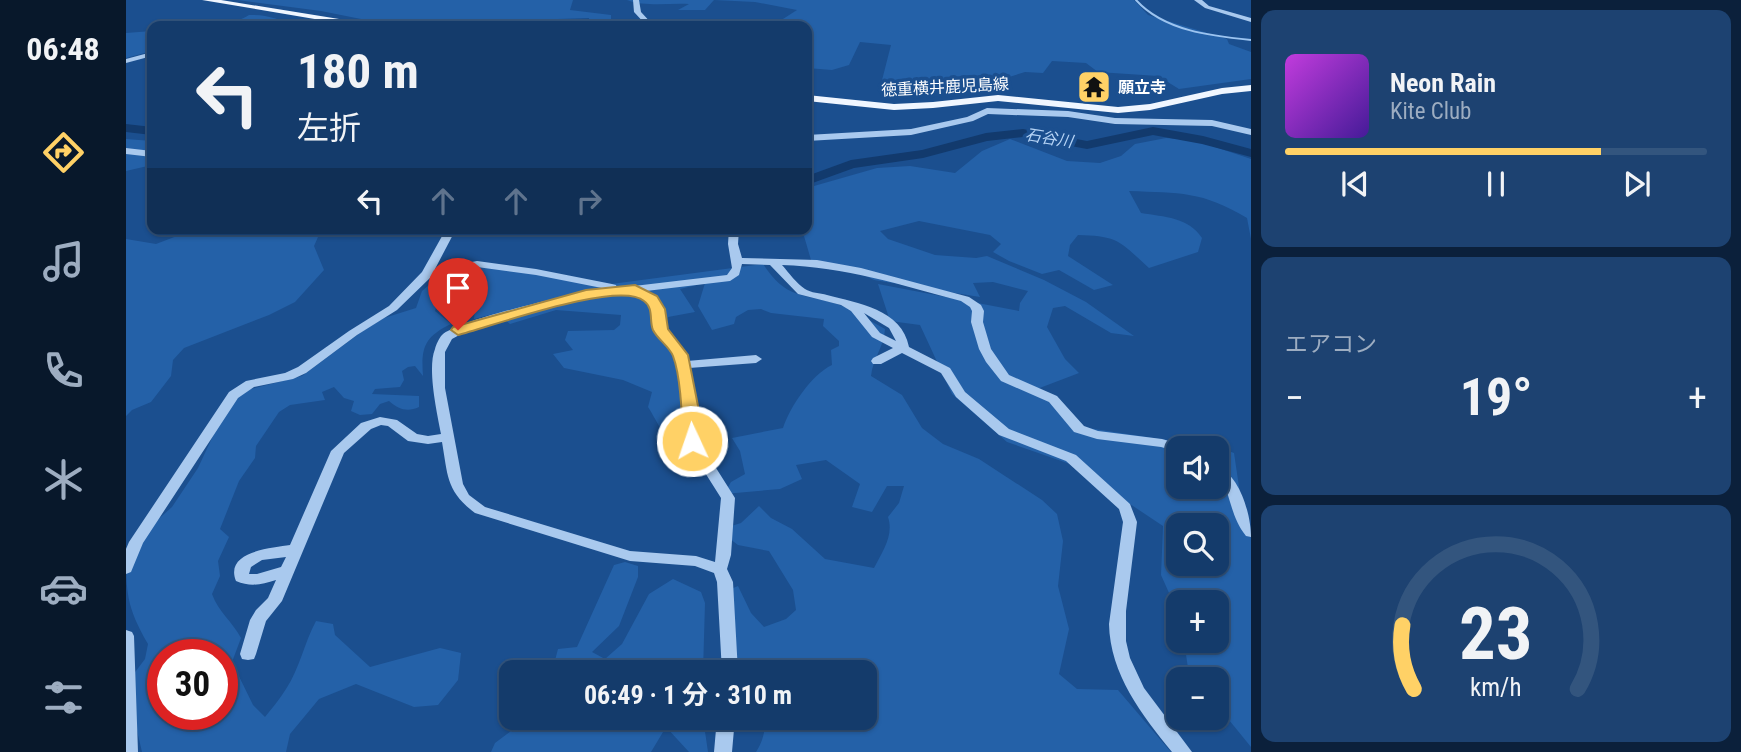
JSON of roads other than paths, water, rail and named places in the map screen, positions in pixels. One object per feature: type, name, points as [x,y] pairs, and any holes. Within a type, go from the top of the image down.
[{"type":"main road","points":[[206,0],[338,21]]},
{"type":"main road","name":"徳重横井鹿児島線","points":[[812,99],[853,105],[906,107],[980,98],[1014,99],[1127,110],[1157,106],[1212,91],[1251,88]]},
{"type":"street","points":[[636,0],[638,12],[646,21]]},
{"type":"street","points":[[1197,0],[1207,7],[1251,20]]},
{"type":"street","points":[[126,61],[147,55]]},
{"type":"street","points":[[980,98],[987,111]]},
{"type":"street","points":[[812,138],[911,132],[970,119],[987,111],[1068,114],[1115,121],[1212,122],[1251,132]]},
{"type":"street","points":[[126,151],[147,153]]},
{"type":"street","points":[[126,568],[136,542],[233,395],[250,384],[289,376],[302,370],[352,333],[393,308],[426,274],[449,235]]},
{"type":"street","points":[[720,569],[696,561],[630,556],[480,510],[464,498],[456,484],[439,388],[439,364],[441,345],[447,337],[470,325],[619,289],[730,278],[737,270],[738,261],[732,250],[734,235]]},
{"type":"street","points":[[738,261],[817,263],[861,271],[965,299],[975,305],[985,349],[1005,378],[1054,399],[1079,429],[1097,435],[1166,444]]},
{"type":"street","points":[[779,263],[802,292],[845,303],[855,309],[876,335],[946,371],[960,394],[1004,432],[1071,458],[1125,507],[1130,522],[1116,626],[1121,654],[1146,709],[1183,752]]},
{"type":"street","points":[[426,274],[477,264],[561,276],[619,289]]},
{"type":"street","points":[[635,289],[652,299],[657,309],[660,330],[680,355],[690,406],[692,441],[728,498],[724,555],[720,569],[725,582],[729,660]]},
{"type":"street","points":[[877,360],[903,348]]},
{"type":"street","points":[[682,365],[756,359]]},
{"type":"street","points":[[248,654],[256,635],[254,626],[260,613],[274,601],[338,451],[366,426],[380,421],[392,423],[413,438],[428,440],[448,437]]},
{"type":"street","points":[[1229,481],[1233,485],[1241,522],[1251,532]]},
{"type":"street","points":[[286,571],[257,581],[248,581],[241,578],[240,571],[243,563],[251,558],[295,550]]},
{"type":"street","points":[[126,636],[129,752]]},
{"type":"street","points":[[723,752],[725,730]]},
{"type":"waterway","points":[[1136,0],[1160,19],[1174,25],[1205,34],[1251,40]]},
{"type":"waterway","name":"石谷川","points":[[126,128],[147,130]]},
{"type":"waterway","name":"石谷川","points":[[812,179],[851,164],[923,154],[986,137],[1023,133],[1087,145],[1153,131],[1203,140],[1251,153]]},
{"type":"place","name":"願立寺","points":[[1094,87]]}]
